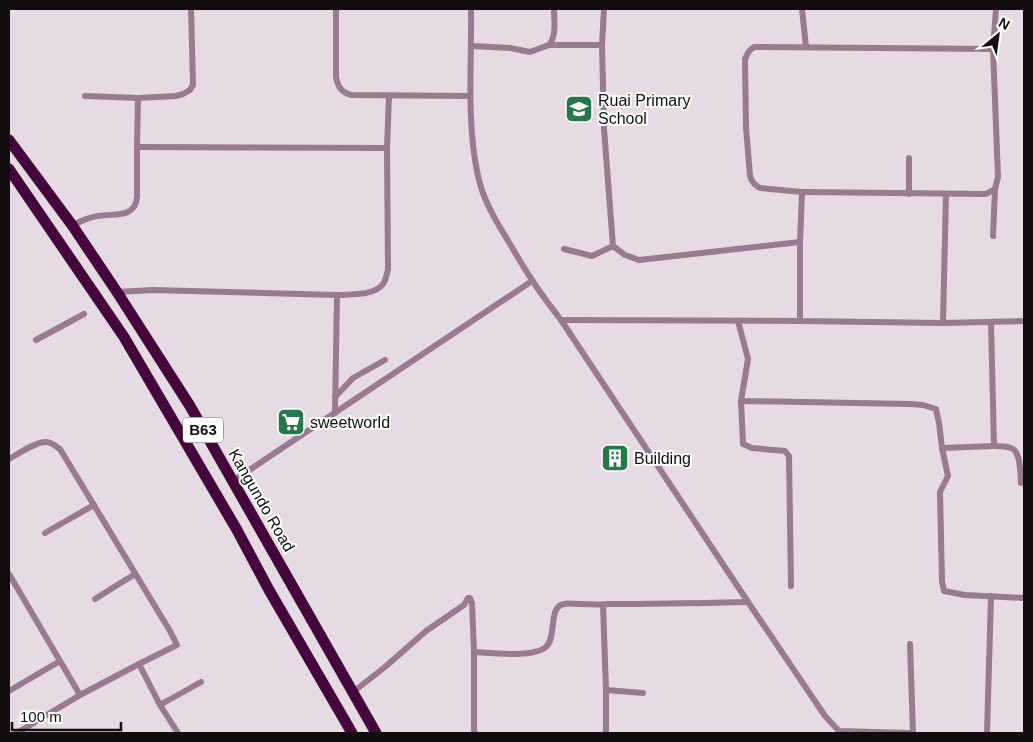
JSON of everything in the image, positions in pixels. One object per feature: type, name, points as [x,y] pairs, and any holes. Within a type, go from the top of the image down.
[{"type":"highway","name":"Kangundo Road","points":[[9,142],[72,225],[190,406],[376,733]]},
{"type":"highway","name":"B63","points":[[9,169],[124,337],[238,530],[269,590],[352,733]]},
{"type":"street","points":[[85,96],[138,98],[176,96],[190,90],[192,85],[191,9]]},
{"type":"street","points":[[336,9],[336,77],[337,85],[342,91],[351,95],[470,96]]},
{"type":"street","points":[[471,9],[470,96],[473,142],[478,177],[486,200],[498,224],[532,281],[561,320],[819,708],[839,732],[912,733],[910,644]]},
{"type":"street","points":[[549,45],[553,39],[554,32],[554,9]]},
{"type":"street","points":[[604,9],[602,45],[604,129],[613,246],[625,255],[639,260],[800,242]]},
{"type":"street","points":[[802,9],[806,47]]},
{"type":"street","points":[[993,236],[995,189],[998,177],[993,49],[996,9]]},
{"type":"street","points":[[472,46],[510,48],[530,52],[549,45],[602,45]]},
{"type":"street","points":[[993,49],[754,47],[749,51],[745,59],[746,126],[751,181],[760,188],[802,192],[910,194],[986,194],[995,189]]},
{"type":"street","points":[[117,292],[154,290],[337,295],[377,289],[383,284],[388,269],[387,148],[389,96]]},
{"type":"street","points":[[72,225],[97,216],[122,214],[134,209],[137,202],[138,98]]},
{"type":"street","points":[[137,148],[387,148]]},
{"type":"street","points":[[909,158],[910,194]]},
{"type":"street","points":[[800,321],[802,192]]},
{"type":"street","points":[[943,323],[946,194]]},
{"type":"street","points":[[564,249],[592,256],[613,246]]},
{"type":"street","points":[[233,481],[532,281]]},
{"type":"street","points":[[335,413],[337,295]]},
{"type":"street","points":[[36,340],[84,314]]},
{"type":"street","points":[[561,320],[1024,322]]},
{"type":"street","points":[[738,321],[748,360],[741,401],[743,444],[752,448],[785,451],[789,456],[792,586]]},
{"type":"street","points":[[991,322],[994,446]]},
{"type":"street","points":[[335,397],[353,378],[385,360]]},
{"type":"street","points":[[741,401],[910,404],[936,409],[948,476],[940,492],[942,581],[944,591],[965,595],[1024,598]]},
{"type":"street","points":[[9,459],[37,444],[45,442],[60,449],[177,645],[80,695],[17,733]]},
{"type":"street","points":[[942,448],[994,446],[1012,448],[1016,451],[1019,458],[1021,483]]},
{"type":"street","points":[[45,533],[94,505]]},
{"type":"street","points":[[9,574],[80,695]]},
{"type":"street","points":[[95,599],[135,574]]},
{"type":"street","points":[[987,733],[991,596]]},
{"type":"street","points":[[353,692],[385,667],[426,630],[464,605],[468,598],[470,598],[472,603],[474,652],[474,730],[476,733]]},
{"type":"street","points":[[474,652],[506,654],[540,650],[547,646],[550,640],[554,614],[558,606],[564,604],[748,602]]},
{"type":"street","points":[[603,604],[606,733]]},
{"type":"street","points":[[9,691],[60,661]]},
{"type":"street","points":[[139,664],[160,705],[178,733]]},
{"type":"street","points":[[160,705],[201,682]]},
{"type":"street","points":[[606,690],[642,693]]},
{"type":"place","name":"Ruai Primary School","points":[[579,109]]},
{"type":"place","name":"sweetworld","points":[[291,422]]},
{"type":"place","name":"Building","points":[[615,458]]}]
